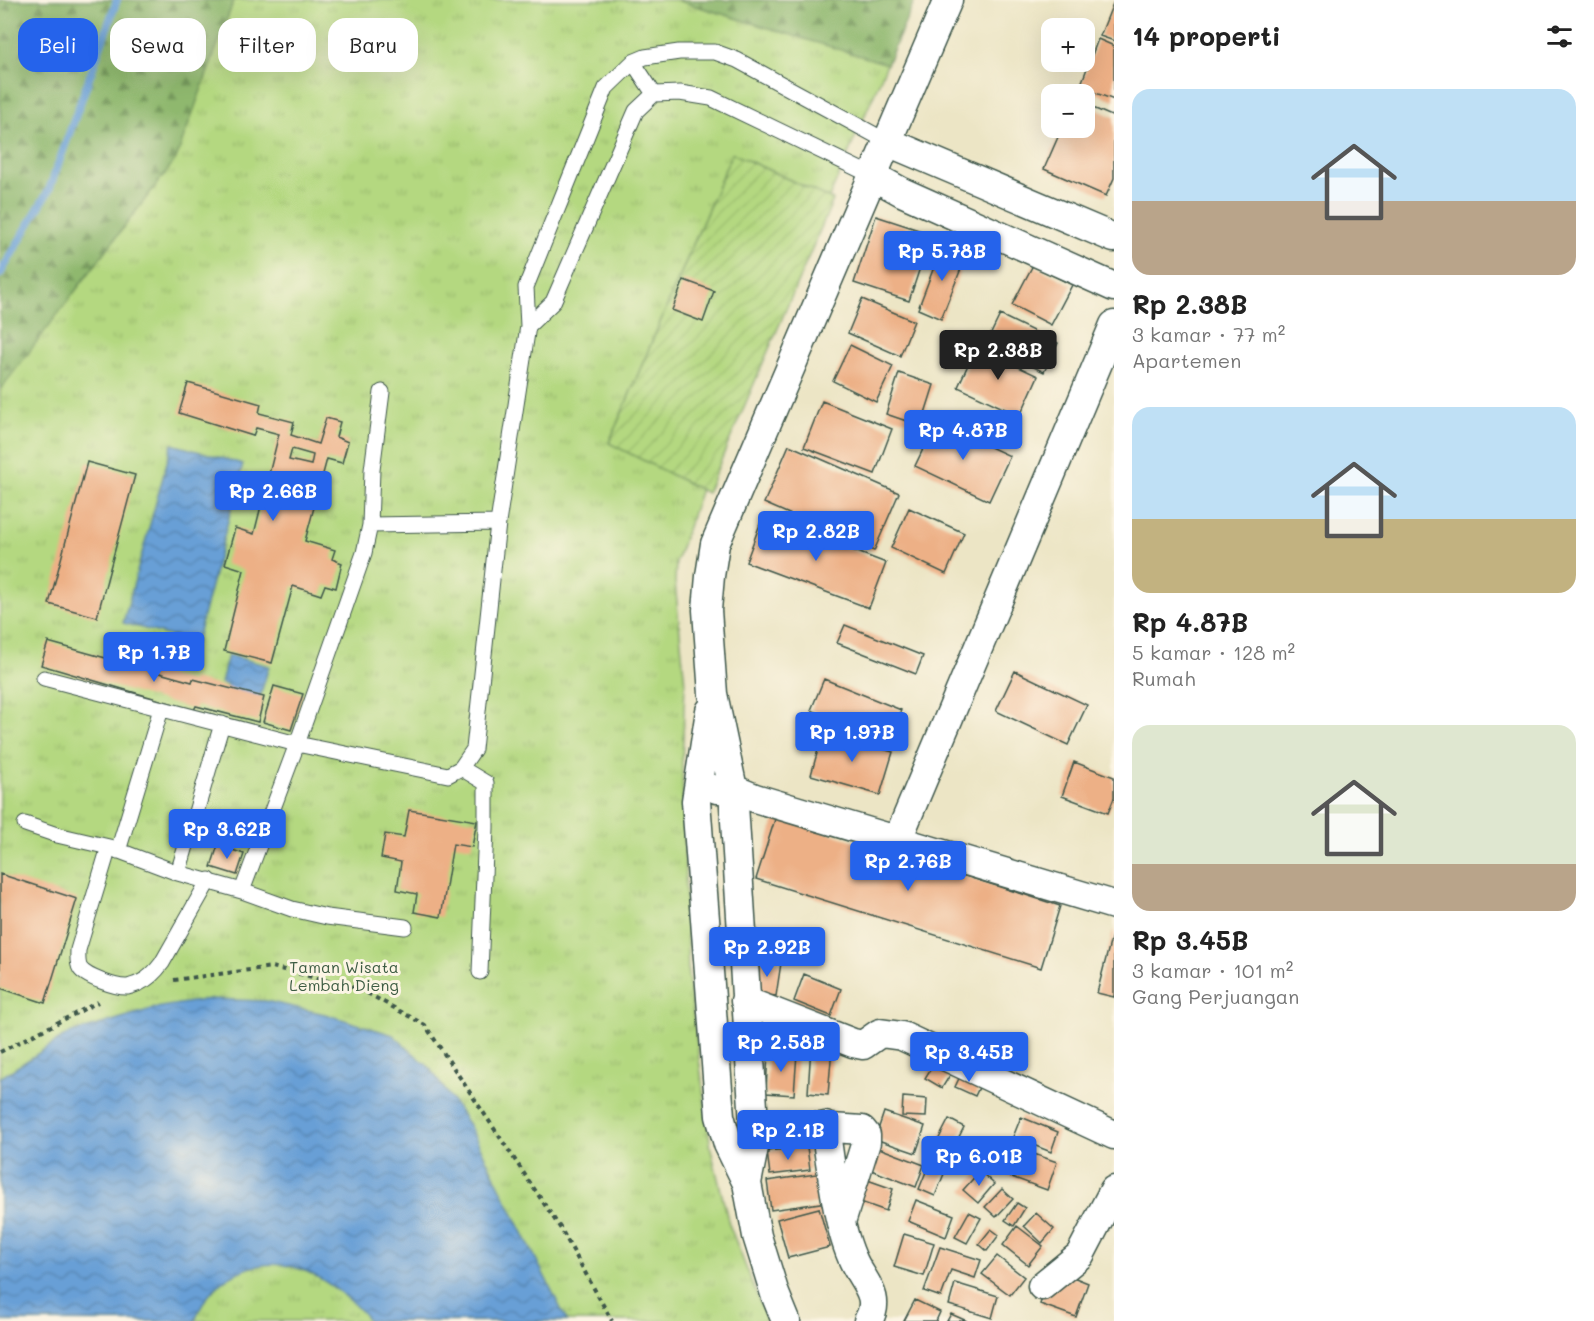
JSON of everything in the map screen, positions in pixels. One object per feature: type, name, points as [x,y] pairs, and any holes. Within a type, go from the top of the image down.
[{"type":"street","points":[[786,1321],[757,1236],[747,1184],[745,1001],[733,789],[713,694],[707,610],[710,576],[715,544],[948,0]]},
{"type":"street","points":[[888,142],[1114,238]]},
{"type":"street","points":[[873,176],[902,192],[1114,287]]},
{"type":"street","points":[[897,842],[1114,325]]},
{"type":"street","points":[[713,694],[696,801],[720,1116],[746,1136],[862,1130],[866,1135],[866,1142],[841,1222]]},
{"type":"street","points":[[697,788],[733,789],[897,842],[1113,901]]},
{"type":"street","points":[[745,1001],[853,1043],[863,1045],[880,1033],[903,1036],[1114,1135]]},
{"type":"street","points":[[826,1133],[841,1222],[853,1261],[873,1293],[874,1303],[868,1321]]},
{"type":"street","points":[[1042,1286],[1080,1255],[1114,1190]]},
{"type":"lane","points":[[44,678],[297,744],[448,775],[461,768],[474,749],[498,523],[528,326],[526,287],[606,88],[633,62],[645,57],[679,51],[715,52],[737,60],[888,142]]},
{"type":"lane","points":[[633,62],[654,94]]},
{"type":"lane","points":[[528,326],[553,302],[636,111],[654,94],[680,93],[711,98],[873,176]]},
{"type":"lane","points":[[242,891],[297,744],[364,553],[370,525],[372,470],[382,392]]},
{"type":"lane","points":[[370,525],[498,523]]},
{"type":"lane","points":[[161,709],[78,950],[80,969],[87,975],[127,987],[141,983],[153,975],[209,880]]},
{"type":"lane","points":[[178,873],[222,724]]},
{"type":"lane","points":[[461,768],[486,783],[480,972]]},
{"type":"lane","points":[[25,824],[57,835],[113,849],[178,873],[209,880],[292,909],[327,917],[405,927]]},
{"type":"path","points":[[172,981],[272,967],[360,989],[425,1025],[561,1229],[612,1321]]},
{"type":"path","points":[[0,1052],[127,987]]},
{"type":"green space","points":[[0,0],[234,0],[227,18],[218,18],[218,44],[176,159],[81,283],[0,396]]},
{"type":"green space","name":"Taman Wisata Lembah Dieng","points":[[234,0],[676,0],[887,64],[829,198],[732,153],[609,443],[701,489],[676,562],[675,582],[685,684],[682,764],[688,975],[711,1150],[729,1224],[767,1321],[0,1321],[0,390],[176,159],[218,44],[218,72],[316,72],[316,18],[227,18]]},
{"type":"green space","points":[[676,0],[915,0],[887,64]]},
{"type":"green space","points":[[732,153],[833,200],[707,493],[609,443]]},
{"type":"water","points":[[172,444],[243,464],[196,643],[123,623]]},
{"type":"water","points":[[228,655],[269,666],[259,700],[226,691],[227,685],[221,683]]},
{"type":"water","points":[[209,999],[266,1001],[325,1014],[393,1035],[430,1068],[469,1125],[567,1321],[369,1321],[348,1299],[321,1279],[286,1265],[269,1264],[238,1272],[224,1281],[202,1305],[195,1321],[0,1321],[0,1078],[68,1034],[155,1008]]},
{"type":"building","points":[[1114,1],[1114,41],[1100,36]]},
{"type":"building","points":[[1098,39],[1114,46],[1114,100],[1095,93],[1095,84],[1081,84],[1086,72],[1095,72],[1095,47]]},
{"type":"building","points":[[1095,109],[1114,117],[1114,178],[1106,196],[1044,169],[1058,138],[1095,138]]},
{"type":"building","points":[[876,216],[931,234],[909,301],[854,283]]},
{"type":"building","points":[[942,246],[966,256],[941,319],[918,309]]},
{"type":"building","points":[[1033,265],[1072,285],[1051,325],[1012,305]]},
{"type":"building","points":[[684,280],[714,291],[703,322],[672,310]]},
{"type":"building","points":[[862,299],[914,321],[900,356],[848,333]]},
{"type":"building","points":[[1000,315],[1058,343],[1044,372],[986,344]]},
{"type":"building","points":[[850,345],[893,366],[876,402],[833,381]]},
{"type":"building","points":[[976,347],[1038,376],[1020,416],[958,387]]},
{"type":"building","points":[[899,373],[934,385],[921,426],[886,414]]},
{"type":"building","points":[[188,383],[261,404],[259,413],[294,422],[291,435],[318,444],[326,418],[340,422],[336,437],[348,442],[342,463],[327,459],[305,541],[335,550],[332,559],[342,563],[336,588],[325,585],[321,595],[293,586],[272,663],[224,651],[244,570],[225,564],[235,528],[254,534],[279,434],[256,428],[253,436],[179,413]],"holes":[[[292,449],[313,455],[311,465],[289,460]]]},
{"type":"building","points":[[822,401],[892,429],[875,474],[804,447]]},
{"type":"building","points":[[936,422],[1010,456],[989,501],[915,466]]},
{"type":"building","points":[[789,445],[899,493],[874,551],[764,503]]},
{"type":"building","points":[[87,462],[135,475],[97,617],[49,604]]},
{"type":"building","points":[[909,508],[964,533],[946,574],[891,548]]},
{"type":"building","points":[[763,516],[886,563],[869,608],[746,562]]},
{"type":"building","points":[[845,625],[923,656],[916,674],[837,643]]},
{"type":"building","points":[[48,642],[192,682],[193,679],[264,697],[258,722],[196,706],[194,710],[41,665]]},
{"type":"building","points":[[1015,671],[1087,705],[1068,745],[996,711]]},
{"type":"building","points":[[824,679],[901,710],[889,742],[811,710]]},
{"type":"building","points":[[274,686],[303,694],[291,730],[263,722]]},
{"type":"building","points":[[823,732],[893,752],[880,795],[811,775]]},
{"type":"building","points":[[1074,762],[1114,777],[1114,798],[1108,813],[1062,796]]},
{"type":"building","points":[[409,810],[477,821],[472,847],[453,844],[441,917],[414,912],[417,894],[397,890],[401,862],[381,858],[385,834],[404,837]]},
{"type":"building","points":[[776,816],[1060,906],[1041,968],[756,879]]},
{"type":"building","points":[[218,845],[244,854],[237,875],[211,867]]},
{"type":"building","points":[[0,874],[77,899],[45,1003],[0,988]]},
{"type":"building","points":[[1114,931],[1114,997],[1097,993]]},
{"type":"building","points":[[758,960],[781,963],[776,996],[753,993]]},
{"type":"building","points":[[804,974],[841,989],[831,1016],[794,1001]]},
{"type":"building","points":[[766,1027],[795,1033],[792,1046],[763,1039]]},
{"type":"building","points":[[811,1046],[832,1048],[828,1095],[808,1093]]},
{"type":"building","points":[[768,1051],[797,1053],[794,1095],[766,1093]]},
{"type":"building","points":[[938,1057],[955,1067],[942,1088],[925,1078]]},
{"type":"building","points":[[963,1070],[983,1079],[975,1096],[955,1087]]},
{"type":"building","points":[[903,1097],[927,1099],[926,1117],[902,1116]]},
{"type":"building","points":[[884,1112],[925,1126],[916,1153],[875,1139]]},
{"type":"building","points":[[1021,1117],[1058,1132],[1051,1152],[1013,1137]]},
{"type":"building","points":[[949,1119],[964,1127],[948,1158],[933,1150]]},
{"type":"building","points":[[971,1138],[985,1147],[976,1161],[962,1151]]},
{"type":"building","points":[[1011,1146],[1057,1162],[1047,1190],[1001,1173]]},
{"type":"building","points":[[807,1147],[810,1170],[770,1175],[767,1151]]},
{"type":"building","points":[[879,1148],[924,1165],[916,1187],[871,1170]]},
{"type":"building","points":[[932,1157],[948,1164],[935,1196],[919,1189]]},
{"type":"building","points":[[980,1171],[994,1184],[978,1203],[963,1190]]},
{"type":"building","points":[[823,1173],[827,1202],[771,1210],[767,1181]]},
{"type":"building","points":[[859,1177],[893,1189],[886,1211],[852,1199]]},
{"type":"building","points":[[1002,1189],[1013,1199],[996,1217],[985,1207]]},
{"type":"building","points":[[916,1200],[954,1215],[946,1237],[908,1221]]},
{"type":"building","points":[[1017,1203],[1025,1208],[1014,1226],[1005,1220]]},
{"type":"building","points":[[819,1208],[830,1247],[788,1258],[777,1219]]},
{"type":"building","points":[[969,1212],[981,1218],[967,1243],[955,1237]]},
{"type":"building","points":[[1036,1213],[1054,1229],[1042,1243],[1024,1226]]},
{"type":"building","points":[[1017,1226],[1043,1246],[1028,1265],[1003,1245]]},
{"type":"building","points":[[991,1229],[999,1235],[987,1251],[979,1244]]},
{"type":"building","points":[[904,1234],[934,1243],[924,1276],[894,1267]]},
{"type":"building","points":[[940,1247],[981,1260],[975,1278],[951,1270],[941,1297],[924,1291]]},
{"type":"building","points":[[997,1256],[1024,1277],[1010,1295],[982,1274]]},
{"type":"building","points":[[1053,1269],[1088,1283],[1076,1317],[1040,1304]]},
{"type":"building","points":[[955,1283],[998,1296],[992,1318],[949,1305]]},
{"type":"building","points":[[915,1300],[940,1312],[936,1321],[904,1321]]},
{"type":"building","points":[[951,1314],[967,1321],[947,1321]]},
{"type":"waterway","points":[[0,274],[49,190],[117,0]]}]
